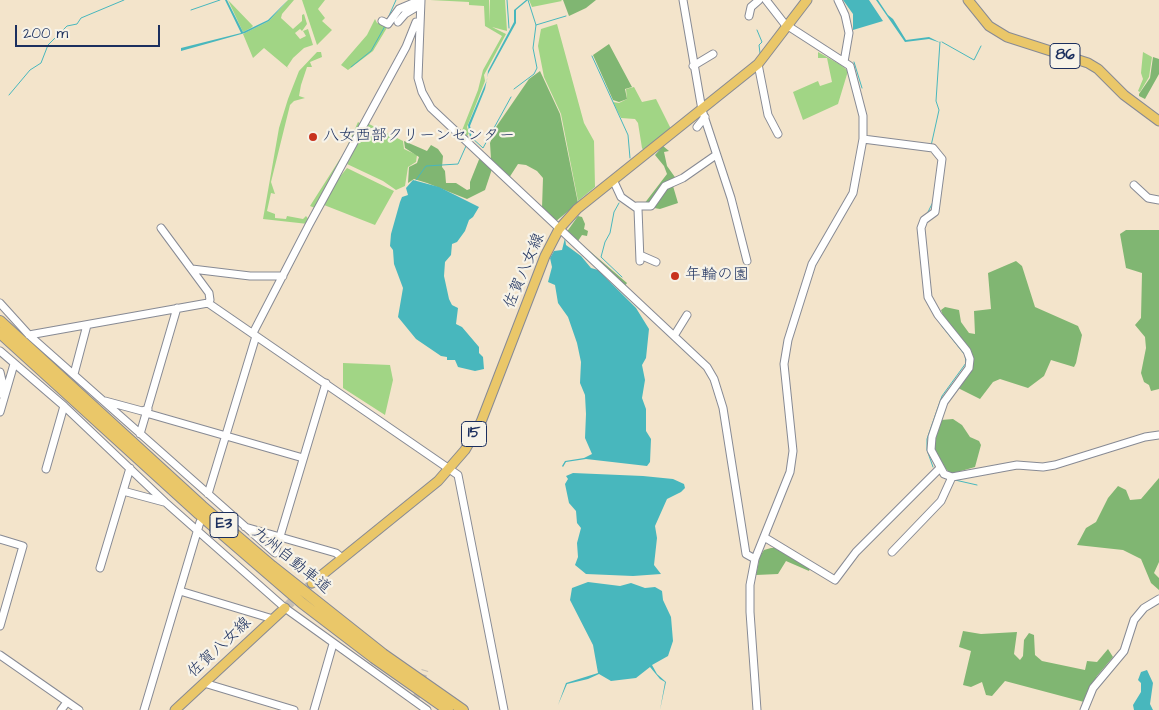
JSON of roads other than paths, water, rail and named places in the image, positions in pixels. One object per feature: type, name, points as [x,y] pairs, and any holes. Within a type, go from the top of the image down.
[{"type":"highway","name":"九州自動車道","points":[[0,321],[202,506],[272,566],[383,654],[463,710]]},
{"type":"highway","name":"九州自動車道","points":[[0,333],[199,514],[302,603],[374,658],[448,710]]},
{"type":"main road","name":"佐賀八女線","points":[[312,583],[341,557],[422,494],[449,468],[464,450],[481,422],[545,256],[559,229],[577,209],[704,114],[758,64],[807,0]]},
{"type":"main road","name":"86","points":[[968,0],[989,26],[1006,37],[1088,63],[1098,69],[1124,96],[1159,121]]},
{"type":"main road","name":"佐賀八女線","points":[[175,710],[286,608]]},
{"type":"street","points":[[683,0],[693,66],[704,114],[731,198],[747,261]]},
{"type":"street","points":[[749,16],[751,7],[760,0]]},
{"type":"street","points":[[757,710],[750,612],[750,585],[755,559],[790,472],[793,451],[784,379],[784,364],[788,340],[812,264],[853,193],[863,139],[863,116],[852,69],[788,27],[766,0]]},
{"type":"street","points":[[838,0],[845,15],[848,33],[844,62]]},
{"type":"street","points":[[420,2],[418,17],[418,78],[422,92],[431,108],[707,366],[714,379],[723,408],[746,554],[755,559]]},
{"type":"street","points":[[382,21],[388,24],[400,9],[420,2]]},
{"type":"street","points":[[398,22],[420,2]]},
{"type":"street","points":[[208,497],[254,335],[283,276],[406,48],[418,17]]},
{"type":"street","points":[[693,66],[713,54]]},
{"type":"street","points":[[758,64],[768,115],[778,134]]},
{"type":"street","points":[[697,127],[704,114]]},
{"type":"street","points":[[863,139],[932,148],[942,159],[934,212],[924,220],[921,228],[928,297],[938,315],[967,351],[970,359],[969,368],[944,402],[932,436],[931,450],[944,474],[952,477],[1017,465],[1042,467],[1055,465],[1145,437],[1159,435]]},
{"type":"street","points":[[615,184],[621,197],[637,206],[651,206],[665,186],[683,178],[716,155]]},
{"type":"street","points":[[1134,185],[1148,198],[1159,200]]},
{"type":"street","points":[[637,206],[642,260],[656,262]]},
{"type":"street","points":[[161,228],[209,293],[208,303]]},
{"type":"street","points":[[192,269],[250,276],[283,276]]},
{"type":"street","points":[[0,303],[29,335],[208,497],[275,553],[326,383]]},
{"type":"street","points":[[29,335],[208,303],[326,383],[340,389],[458,475],[504,710]]},
{"type":"street","points":[[140,434],[177,308]]},
{"type":"street","points":[[674,336],[687,315]]},
{"type":"street","points":[[74,374],[87,325]]},
{"type":"street","points":[[0,351],[64,406],[166,502],[286,608],[333,644],[427,710]]},
{"type":"street","points":[[0,412],[14,364]]},
{"type":"street","points":[[0,372],[3,384],[0,394]]},
{"type":"street","points":[[101,400],[147,411],[303,458]]},
{"type":"street","points":[[46,469],[64,406]]},
{"type":"street","points":[[100,568],[130,468]]},
{"type":"street","points":[[764,537],[835,580],[856,552],[940,468]]},
{"type":"street","points":[[892,552],[941,501],[952,477]]},
{"type":"street","points":[[123,491],[166,502]]},
{"type":"street","points":[[144,710],[200,522]]},
{"type":"street","points":[[242,526],[336,553],[341,557]]},
{"type":"street","points":[[0,539],[23,546],[0,626]]},
{"type":"street","points":[[180,591],[273,618]]},
{"type":"street","points":[[1084,710],[1093,688],[1124,651],[1134,620],[1144,608],[1159,599]]},
{"type":"street","points":[[314,710],[333,644]]},
{"type":"street","points":[[0,655],[79,710]]},
{"type":"street","points":[[204,683],[294,710]]},
{"type":"street","points":[[412,710],[415,701]]},
{"type":"street","points":[[62,710],[68,702]]},
{"type":"water","points":[[225,0],[227,0],[243,32],[268,20],[288,0],[269,21],[245,33],[181,51],[181,48],[241,33]]},
{"type":"water","points":[[528,0],[516,10],[516,23],[487,78],[488,71],[514,22],[514,10]]},
{"type":"water","points":[[843,0],[869,0],[883,21],[853,30],[853,14]]},
{"type":"water","points":[[876,0],[893,19],[906,40],[929,37],[941,43],[929,39],[905,42]]},
{"type":"water","points":[[487,81],[470,126],[472,133],[470,138],[468,125]]},
{"type":"water","points":[[413,180],[439,187],[479,207],[469,220],[465,231],[457,242],[452,244],[451,255],[445,262],[444,276],[449,299],[452,305],[458,308],[456,324],[462,327],[479,347],[479,353],[483,357],[484,369],[475,371],[458,367],[455,360],[447,360],[447,357],[441,356],[416,339],[398,317],[403,288],[394,264],[393,250],[390,246],[391,234],[402,197],[408,195],[406,188]]},
{"type":"water","points":[[565,238],[566,245],[581,256],[591,268],[598,270],[636,308],[649,329],[646,358],[642,365],[645,380],[642,398],[646,409],[646,431],[651,439],[650,462],[647,466],[586,459],[566,462],[562,466],[565,461],[584,458],[592,454],[585,438],[585,395],[580,383],[581,362],[577,343],[568,317],[558,303],[555,285],[548,282],[552,267],[550,258],[554,251],[562,250]]},
{"type":"water","points":[[573,473],[643,476],[673,479],[684,484],[685,488],[681,492],[667,499],[655,526],[657,538],[654,565],[661,574],[633,576],[586,574],[575,565],[578,557],[577,543],[581,528],[577,523],[576,511],[569,503],[565,484],[568,479],[566,476]]},
{"type":"water","points":[[588,582],[620,586],[631,583],[645,588],[655,587],[662,591],[663,600],[671,617],[673,641],[668,656],[652,665],[657,674],[666,682],[660,710],[665,682],[660,679],[650,667],[636,678],[611,681],[599,674],[567,684],[558,705],[566,683],[598,673],[593,645],[570,600],[572,588]]},
{"type":"water","points":[[1147,670],[1153,683],[1150,704],[1153,710],[1134,710],[1133,705],[1141,692],[1141,683],[1138,680],[1141,672]]},
{"type":"waterway","points":[[9,95],[30,70],[41,63],[48,45],[67,26],[77,24],[81,18],[124,0]]},
{"type":"waterway","points":[[191,10],[220,0]]},
{"type":"waterway","points":[[388,18],[396,0]]},
{"type":"waterway","points":[[507,0],[509,28]]},
{"type":"waterway","points":[[514,89],[534,74],[537,68],[533,48],[536,25],[528,0]]},
{"type":"waterway","points":[[536,25],[566,16]]},
{"type":"waterway","points":[[351,67],[371,51],[385,26]]},
{"type":"waterway","points":[[757,30],[762,42],[759,45],[760,53]]},
{"type":"waterway","points":[[931,146],[939,110],[936,101],[940,42]]},
{"type":"waterway","points":[[942,42],[974,60],[981,46]]},
{"type":"waterway","points":[[592,56],[628,135],[630,158]]},
{"type":"waterway","points":[[854,62],[862,88]]},
{"type":"waterway","points":[[471,137],[483,148],[511,97]]},
{"type":"waterway","points":[[416,180],[426,166],[458,164],[466,146]]},
{"type":"waterway","points":[[923,217],[933,202]]},
{"type":"waterway","points":[[619,203],[614,212],[610,233],[605,242],[601,257],[622,277]]},
{"type":"waterway","points":[[921,257],[925,298]]},
{"type":"waterway","points":[[933,467],[927,450],[927,439],[942,396],[966,363],[965,355],[941,325]]},
{"type":"waterway","points":[[955,480],[977,485]]},
{"type":"tunnel","points":[[285,608],[312,583]]},
{"type":"tunnel","points":[[415,701],[425,670]]},
{"type":"place","name":"八女西部クリーンセンター","points":[[313,137]]},
{"type":"place","name":"年輪の園","points":[[675,276]]}]
